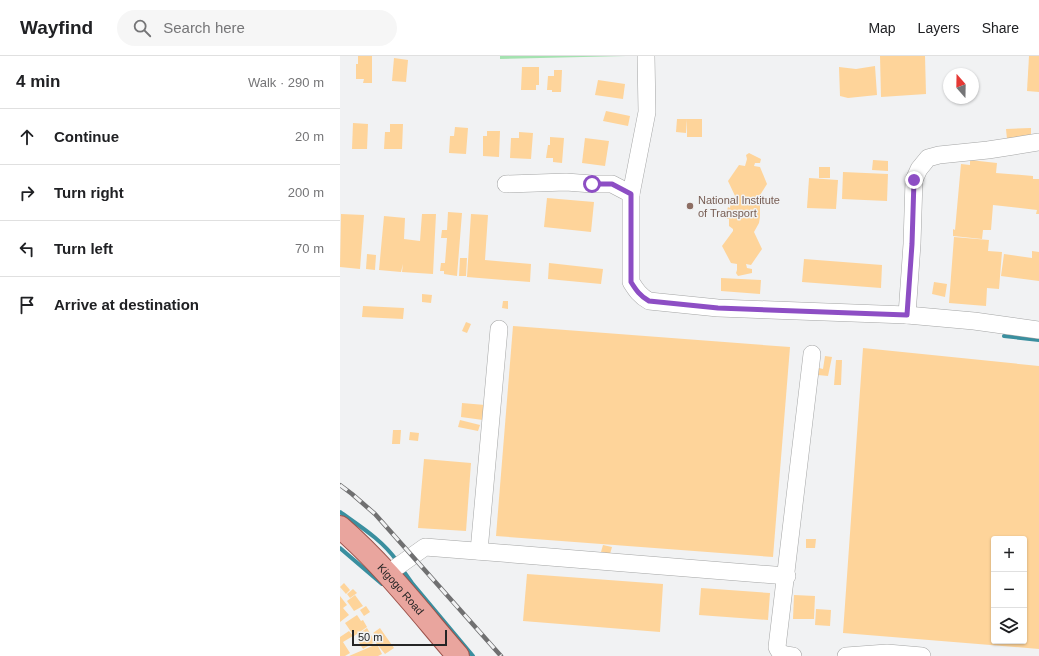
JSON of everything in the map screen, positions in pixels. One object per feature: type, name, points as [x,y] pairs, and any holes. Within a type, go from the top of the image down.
[{"type":"main road","name":"Kigogo Road","points":[[340,527],[355,540],[387,574],[458,656]]},
{"type":"lane","points":[[646,56],[647,112],[631,194],[631,282],[635,290],[641,296],[649,301],[718,308],[907,315],[974,321],[1039,330]]},
{"type":"lane","points":[[907,315],[912,244],[914,180],[919,169],[928,158],[939,155],[988,150],[1039,142]]},
{"type":"lane","points":[[506,184],[566,182],[612,184],[631,194]]},
{"type":"lane","points":[[479,552],[499,329]]},
{"type":"lane","points":[[794,656],[783,655],[778,651],[777,647],[812,354]]},
{"type":"lane","points":[[387,574],[425,547],[786,576]]},
{"type":"lane","points":[[846,656],[887,653],[922,656]]},
{"type":"green space","points":[[500,56],[626,56],[500,59]]},
{"type":"building","points":[[358,56],[372,56],[372,83],[363,83],[364,79],[356,79],[356,64],[358,64]]},
{"type":"building","points":[[880,56],[925,56],[926,94],[881,97]]},
{"type":"building","points":[[1029,56],[1039,56],[1039,92],[1027,91]]},
{"type":"building","points":[[394,58],[408,60],[406,82],[392,81]]},
{"type":"building","points":[[875,66],[877,95],[848,98],[840,96],[839,67],[856,69]]},
{"type":"building","points":[[522,67],[539,67],[539,85],[536,85],[536,90],[521,90]]},
{"type":"building","points":[[554,70],[562,70],[561,92],[552,92],[552,90],[547,90],[548,76],[554,76]]},
{"type":"building","points":[[598,80],[625,84],[623,99],[595,95]]},
{"type":"building","points":[[606,111],[630,116],[628,126],[603,121]]},
{"type":"building","points":[[677,119],[687,119],[686,133],[676,132]]},
{"type":"building","points":[[687,119],[702,119],[702,137],[687,137]]},
{"type":"building","points":[[353,123],[368,124],[367,149],[352,149]]},
{"type":"building","points":[[390,124],[403,124],[402,149],[384,149],[385,132],[390,132]]},
{"type":"building","points":[[455,127],[468,128],[466,154],[449,153],[450,136],[454,136]]},
{"type":"building","points":[[1031,128],[1031,139],[1007,139],[1006,129]]},
{"type":"building","points":[[487,131],[500,131],[499,157],[483,156],[483,136],[487,136]]},
{"type":"building","points":[[519,132],[533,133],[531,159],[510,158],[511,138],[519,138]]},
{"type":"building","points":[[550,137],[564,138],[562,163],[553,162],[553,158],[546,158],[548,145],[550,145]]},
{"type":"building","points":[[585,138],[609,141],[605,166],[582,163]]},
{"type":"building","points":[[749,153],[761,159],[760,163],[755,163],[754,166],[760,167],[767,184],[757,200],[760,205],[760,217],[759,223],[754,232],[762,249],[751,265],[746,264],[747,268],[752,269],[752,273],[738,276],[736,273],[737,264],[731,263],[722,246],[733,231],[733,229],[729,226],[729,219],[727,219],[726,214],[728,207],[730,208],[731,201],[736,198],[728,181],[739,165],[745,166],[747,159],[746,155]]},
{"type":"building","points":[[873,160],[888,161],[888,171],[872,170]]},
{"type":"building","points":[[970,160],[997,163],[996,173],[1033,176],[1033,179],[1039,179],[1039,214],[1036,214],[1037,210],[993,205],[991,230],[983,230],[982,239],[953,236],[953,229],[955,230],[961,164],[970,165]]},
{"type":"building","points":[[819,167],[830,167],[830,178],[819,178]]},
{"type":"building","points":[[843,172],[888,174],[887,201],[842,199]]},
{"type":"building","points":[[809,178],[838,180],[836,209],[807,208]]},
{"type":"building","points":[[547,198],[594,202],[591,232],[544,227]]},
{"type":"building","points":[[448,212],[462,213],[457,276],[444,274],[444,271],[440,271],[441,263],[445,263],[447,238],[441,238],[442,230],[447,230]]},
{"type":"building","points":[[341,214],[364,215],[360,269],[340,267]]},
{"type":"building","points":[[422,214],[436,214],[433,274],[402,272],[403,264],[401,272],[379,270],[384,216],[405,218],[404,239],[420,241]]},
{"type":"building","points":[[471,214],[488,215],[485,260],[531,264],[530,282],[467,277]]},
{"type":"building","points":[[954,237],[989,240],[988,251],[1002,252],[999,289],[987,288],[986,306],[949,303]]},
{"type":"building","points":[[1032,251],[1039,252],[1039,281],[1001,276],[1004,254],[1032,258]]},
{"type":"building","points":[[367,254],[376,255],[375,270],[366,269]]},
{"type":"building","points":[[460,258],[467,258],[466,276],[459,276]]},
{"type":"building","points":[[804,259],[882,265],[881,288],[802,282]]},
{"type":"building","points":[[549,263],[603,269],[601,284],[548,279]]},
{"type":"building","points":[[721,278],[761,280],[760,294],[721,291]]},
{"type":"building","points":[[934,282],[947,284],[945,297],[932,294]]},
{"type":"building","points":[[422,294],[432,295],[431,303],[422,302]]},
{"type":"building","points":[[503,301],[508,301],[508,309],[502,308]]},
{"type":"building","points":[[363,306],[404,308],[403,319],[362,317]]},
{"type":"building","points":[[466,322],[471,324],[467,333],[462,331]]},
{"type":"building","points":[[513,326],[790,347],[773,557],[496,536]]},
{"type":"building","points":[[863,348],[1039,366],[1039,649],[843,633]]},
{"type":"building","points":[[825,356],[832,357],[828,376],[818,375],[819,368],[823,369]]},
{"type":"building","points":[[836,360],[842,360],[841,385],[834,385]]},
{"type":"building","points":[[462,403],[485,405],[483,420],[461,417]]},
{"type":"building","points":[[460,420],[480,425],[478,431],[458,427]]},
{"type":"building","points":[[393,430],[401,430],[400,444],[392,444]]},
{"type":"building","points":[[410,432],[419,433],[418,441],[409,440]]},
{"type":"building","points":[[424,459],[471,463],[466,531],[418,528]]},
{"type":"building","points":[[806,539],[816,539],[815,548],[806,548]]},
{"type":"building","points":[[603,545],[612,547],[610,554],[601,552]]},
{"type":"building","points":[[527,574],[663,584],[660,632],[523,621]]},
{"type":"building","points":[[344,583],[350,590],[346,594],[340,587]]},
{"type":"building","points":[[701,588],[770,593],[768,620],[699,615]]},
{"type":"building","points":[[353,589],[357,593],[350,598],[347,594]]},
{"type":"building","points":[[355,595],[363,606],[354,611],[347,601]]},
{"type":"building","points":[[794,595],[815,596],[814,619],[793,619]]},
{"type":"building","points":[[340,596],[347,605],[343,608],[349,615],[340,622]]},
{"type":"building","points":[[366,606],[370,612],[364,616],[360,610]]},
{"type":"building","points":[[816,609],[831,610],[830,626],[815,625]]},
{"type":"building","points":[[357,615],[361,621],[363,620],[367,627],[354,636],[345,623]]},
{"type":"building","points":[[367,628],[375,642],[363,649],[358,641],[360,639],[357,635]]},
{"type":"building","points":[[380,628],[394,648],[385,654],[376,643],[375,639],[377,638],[373,633]]},
{"type":"building","points":[[349,631],[353,636],[343,642],[350,653],[345,656],[340,656],[340,637]]},
{"type":"building","points":[[377,644],[382,654],[378,656],[349,656]]},
{"type":"waterway","points":[[1004,336],[1039,340]]},
{"type":"waterway","points":[[340,512],[378,540],[397,561]]},
{"type":"waterway","points":[[340,548],[382,584]]},
{"type":"waterway","points":[[402,569],[473,656]]},
{"type":"railway","points":[[340,485],[375,514],[501,656]]},
{"type":"place","name":"National Institute of Transport","points":[[690,206]]},
{"type":"route","points":[[592,184],[612,184],[631,194],[631,282],[635,290],[649,301],[718,308],[907,315],[912,244],[914,180]]}]
